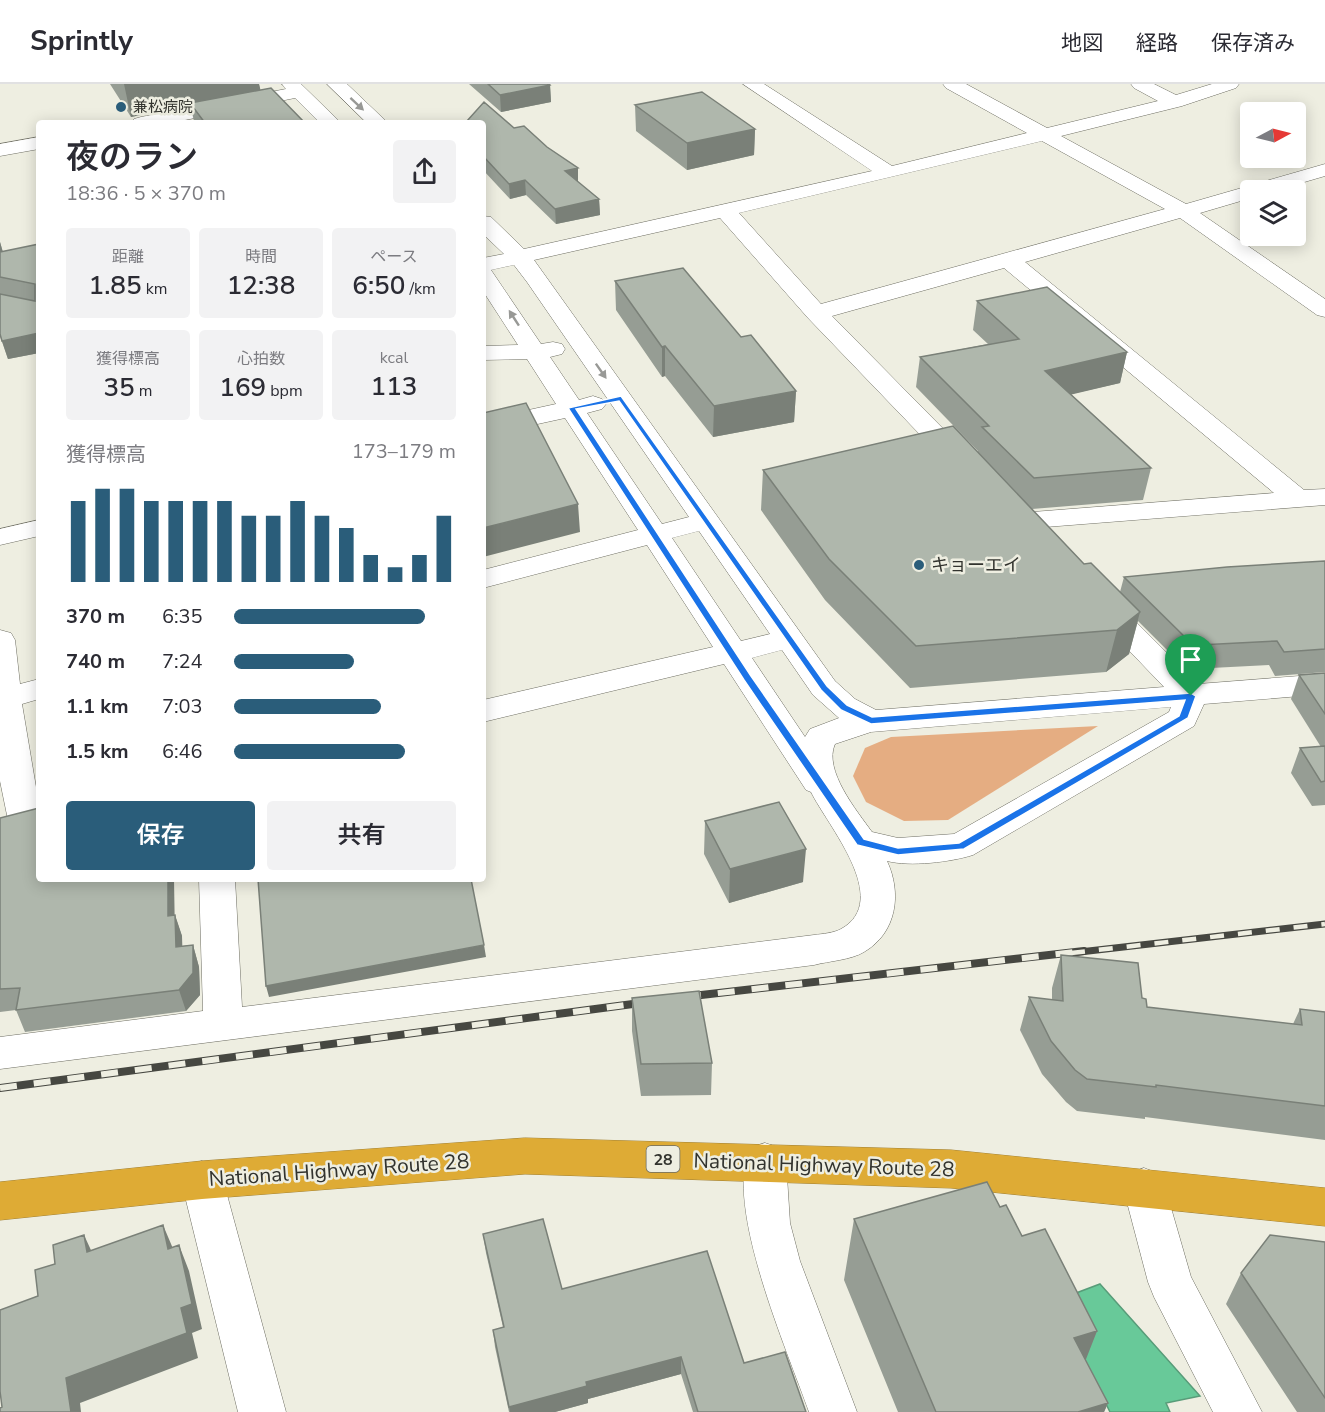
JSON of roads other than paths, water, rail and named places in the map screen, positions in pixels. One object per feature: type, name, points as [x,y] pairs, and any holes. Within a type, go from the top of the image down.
[{"type":"highway","name":"National Highway Route 28","points":[[0,1201],[202,1180],[525,1156],[765,1161],[951,1169],[1325,1207]]},
{"type":"street","points":[[336,84],[375,120]]},
{"type":"street","points":[[752,84],[889,173]]},
{"type":"street","points":[[952,84],[1184,212],[1325,310]]},
{"type":"street","points":[[1140,84],[1175,102]]},
{"type":"street","points":[[486,264],[889,173],[1175,102],[1230,84]]},
{"type":"street","points":[[154,120],[295,88],[328,120]]},
{"type":"street","points":[[0,150],[36,143]]},
{"type":"street","points":[[1296,180],[1323,173]]},
{"type":"street","points":[[816,313],[1240,195]]},
{"type":"street","points":[[725,210],[816,313],[979,480]]},
{"type":"street","points":[[486,225],[520,257],[824,688],[844,708],[871,721]]},
{"type":"street","points":[[1010,261],[1311,498]]},
{"type":"street","points":[[0,1053],[814,950],[851,942],[872,924],[878,901],[876,876],[860,842],[731,652],[486,278]]},
{"type":"street","points":[[486,353],[536,352],[582,344]]},
{"type":"street","points":[[486,427],[621,398]]},
{"type":"street","points":[[1044,546],[1012,513],[1311,498]]},
{"type":"street","points":[[486,578],[706,521]]},
{"type":"street","points":[[0,537],[36,529]]},
{"type":"street","points":[[1085,588],[1191,696]]},
{"type":"street","points":[[486,710],[789,639]]},
{"type":"street","points":[[0,640],[2,699],[25,820],[36,818]]},
{"type":"street","points":[[835,806],[819,774],[815,752],[822,737],[842,728],[871,721],[1325,684]]},
{"type":"street","points":[[2,699],[36,691]]},
{"type":"street","points":[[860,842],[898,851],[961,846],[1183,718],[1191,696]]},
{"type":"street","points":[[217,882],[223,1024]]},
{"type":"street","points":[[765,1161],[768,1223],[777,1261],[833,1412]]},
{"type":"street","points":[[202,1180],[262,1412]]},
{"type":"street","points":[[1144,1187],[1170,1282],[1238,1412]]},
{"type":"railway","points":[[1071,953],[1325,924]]},
{"type":"railway","points":[[684,997],[1084,951]]},
{"type":"railway","points":[[0,1088],[648,1002]]},
{"type":"place","name":"兼松病院","points":[[121,107]]},
{"type":"place","name":"キョーエイ","points":[[919,565]]}]
